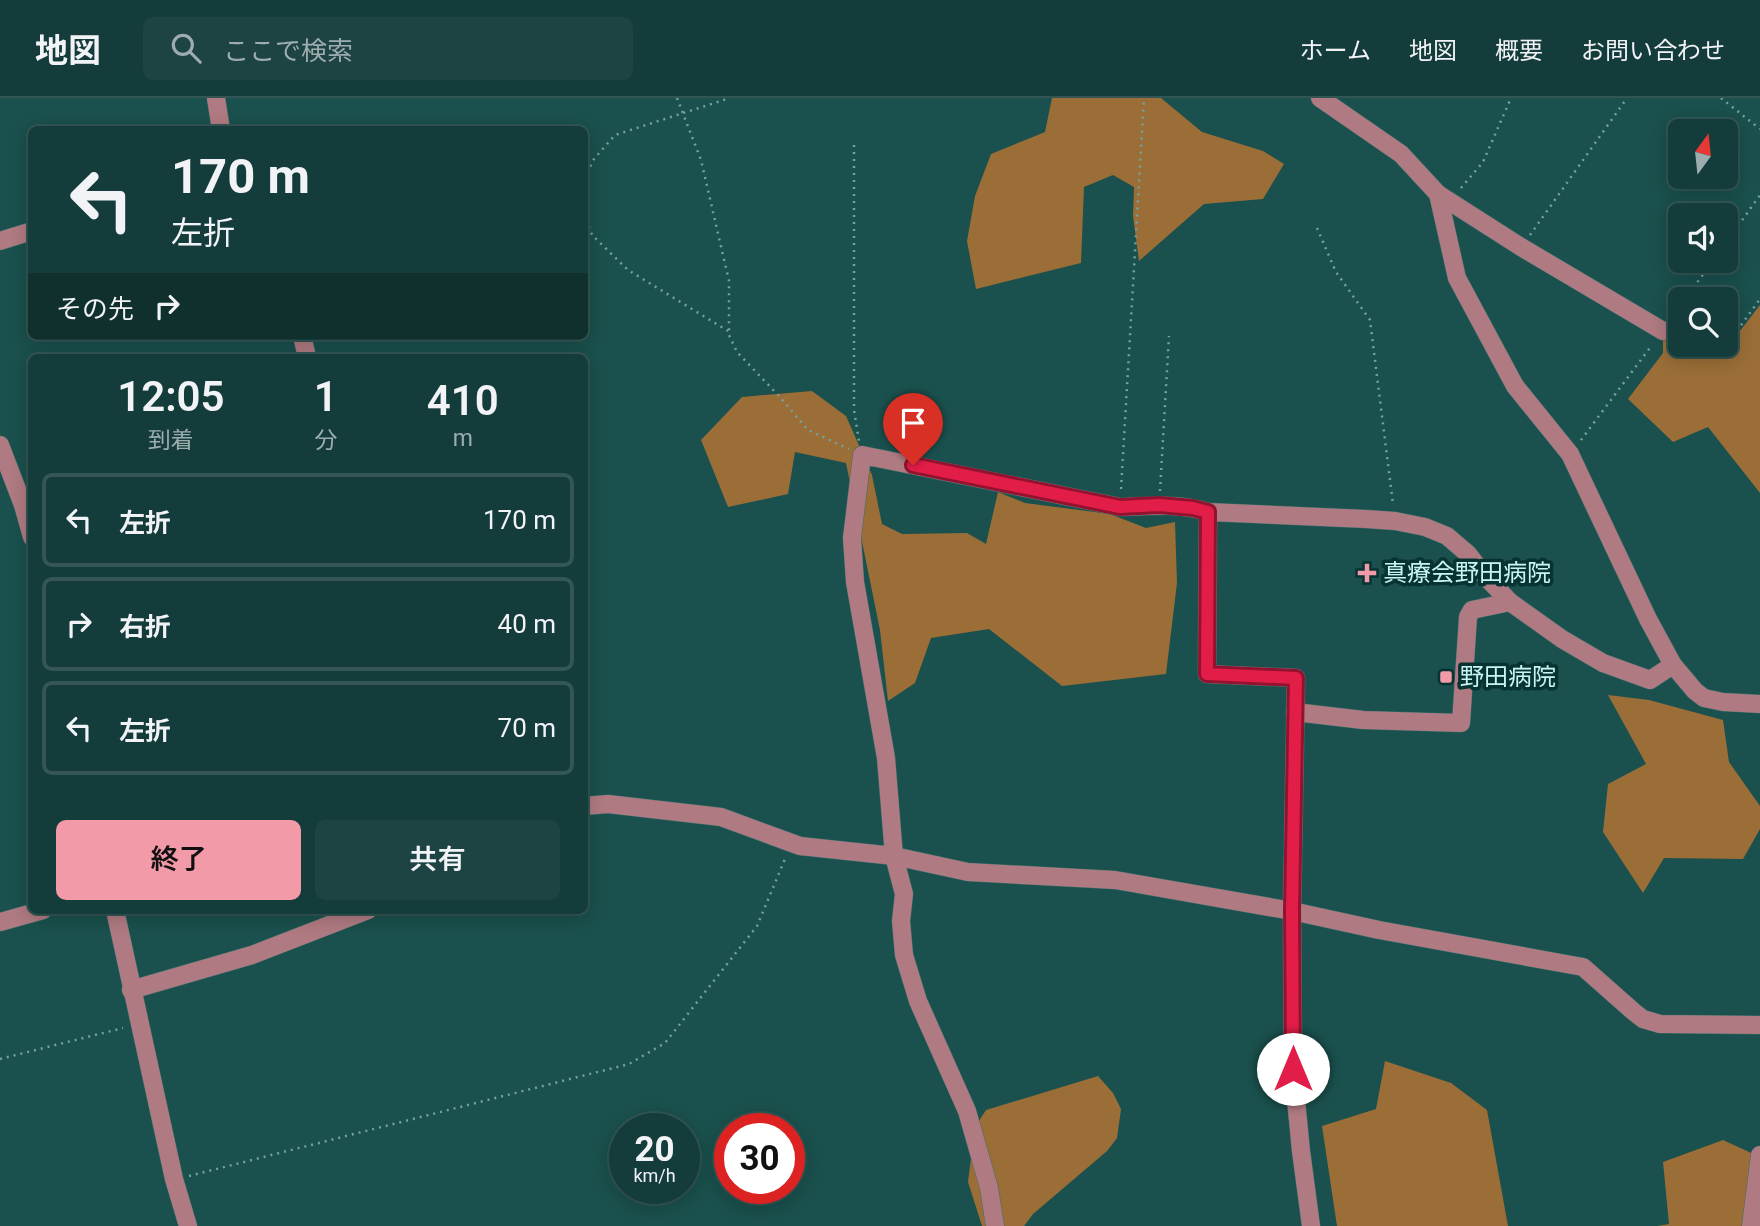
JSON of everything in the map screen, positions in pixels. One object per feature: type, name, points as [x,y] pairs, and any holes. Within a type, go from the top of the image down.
[{"type":"street","points":[[216,98],[220,126]]},
{"type":"street","points":[[1320,98],[1401,154],[1444,198],[1663,331]]},
{"type":"street","points":[[1444,198],[1457,278],[1514,386],[1570,454],[1648,619],[1673,665],[1704,698],[1760,704]]},
{"type":"street","points":[[0,241],[28,232]]},
{"type":"street","points":[[0,446],[28,523]]},
{"type":"street","points":[[995,1226],[989,1188],[967,1111],[918,1001],[904,955],[901,921],[904,894],[894,856],[886,758],[854,571],[852,538],[862,455],[1120,507],[1159,505],[1208,512],[1395,521],[1425,527],[1447,536],[1468,554],[1510,602],[1562,639],[1603,663],[1650,680],[1673,665]]},
{"type":"street","points":[[1208,512],[1207,674],[1296,678],[1292,911],[1293,1069],[1311,1226]]},
{"type":"street","points":[[1295,712],[1363,720],[1461,723],[1468,617],[1472,610],[1510,602]]},
{"type":"street","points":[[588,806],[608,804],[721,817],[800,846],[894,856],[968,872],[1115,880],[1292,911],[1379,930],[1583,967],[1643,1019],[1660,1024],[1760,1025]]},
{"type":"street","points":[[0,922],[29,914]]},
{"type":"street","points":[[116,914],[174,1179],[188,1226]]},
{"type":"street","points":[[131,990],[252,955],[358,914]]},
{"type":"street","points":[[1751,1226],[1760,1155]]},
{"type":"path","points":[[677,98],[701,160],[729,281],[729,331],[737,352],[808,430],[862,455]]},
{"type":"path","points":[[588,171],[594,159],[615,135],[730,98]]},
{"type":"path","points":[[1120,507],[1144,98]]},
{"type":"path","points":[[1444,198],[1483,162],[1511,98]]},
{"type":"path","points":[[1521,247],[1627,98]]},
{"type":"path","points":[[1721,98],[1760,130]]},
{"type":"path","points":[[854,145],[854,410],[862,455]]},
{"type":"path","points":[[1738,226],[1760,195]]},
{"type":"path","points":[[588,224],[592,235],[628,270],[729,331]]},
{"type":"path","points":[[1317,228],[1336,272],[1370,320],[1395,521]]},
{"type":"path","points":[[1738,330],[1760,299]]},
{"type":"path","points":[[1570,454],[1668,324]]},
{"type":"path","points":[[1159,505],[1169,336]]},
{"type":"path","points":[[174,1179],[629,1064],[665,1043],[757,926],[792,843]]},
{"type":"path","points":[[0,1059],[140,1024]]},
{"type":"shaded area","points":[[1052,98],[1161,98],[1202,132],[1263,151],[1284,164],[1263,199],[1204,204],[1139,261],[1133,216],[1134,187],[1113,175],[1084,187],[1081,263],[976,289],[967,241],[975,196],[991,154],[1045,132]]},
{"type":"shaded area","points":[[1760,305],[1760,493],[1708,427],[1673,442],[1628,399],[1663,353],[1663,331],[1668,331],[1668,357],[1738,357],[1738,333]]},
{"type":"shaded area","points":[[812,391],[846,416],[872,475],[882,524],[902,534],[967,533],[986,544],[998,492],[1025,503],[1110,514],[1146,528],[1175,522],[1177,583],[1166,674],[1062,686],[989,629],[931,638],[915,683],[888,701],[880,630],[846,463],[795,452],[788,494],[728,507],[701,440],[742,397]]},
{"type":"shaded area","points":[[1608,695],[1649,700],[1723,720],[1729,762],[1760,806],[1760,829],[1743,859],[1664,858],[1643,893],[1603,832],[1608,784],[1646,764]]},
{"type":"shaded area","points":[[1385,1061],[1451,1083],[1487,1110],[1508,1226],[1337,1226],[1322,1126],[1376,1109]]},
{"type":"shaded area","points":[[1098,1076],[1113,1093],[1121,1109],[1117,1138],[1107,1151],[1033,1214],[1024,1226],[982,1226],[968,1182],[975,1127],[986,1110]]},
{"type":"shaded area","points":[[1723,1140],[1760,1157],[1760,1226],[1657,1226],[1669,1224],[1663,1162]]},
{"type":"place","name":"真療会野田病院","points":[[1367,573]]},
{"type":"place","name":"野田病院","points":[[1446,677]]},
{"type":"route","points":[[913,465],[1120,507],[1159,505],[1208,512],[1207,674],[1296,678],[1292,911],[1293,1069]]}]
